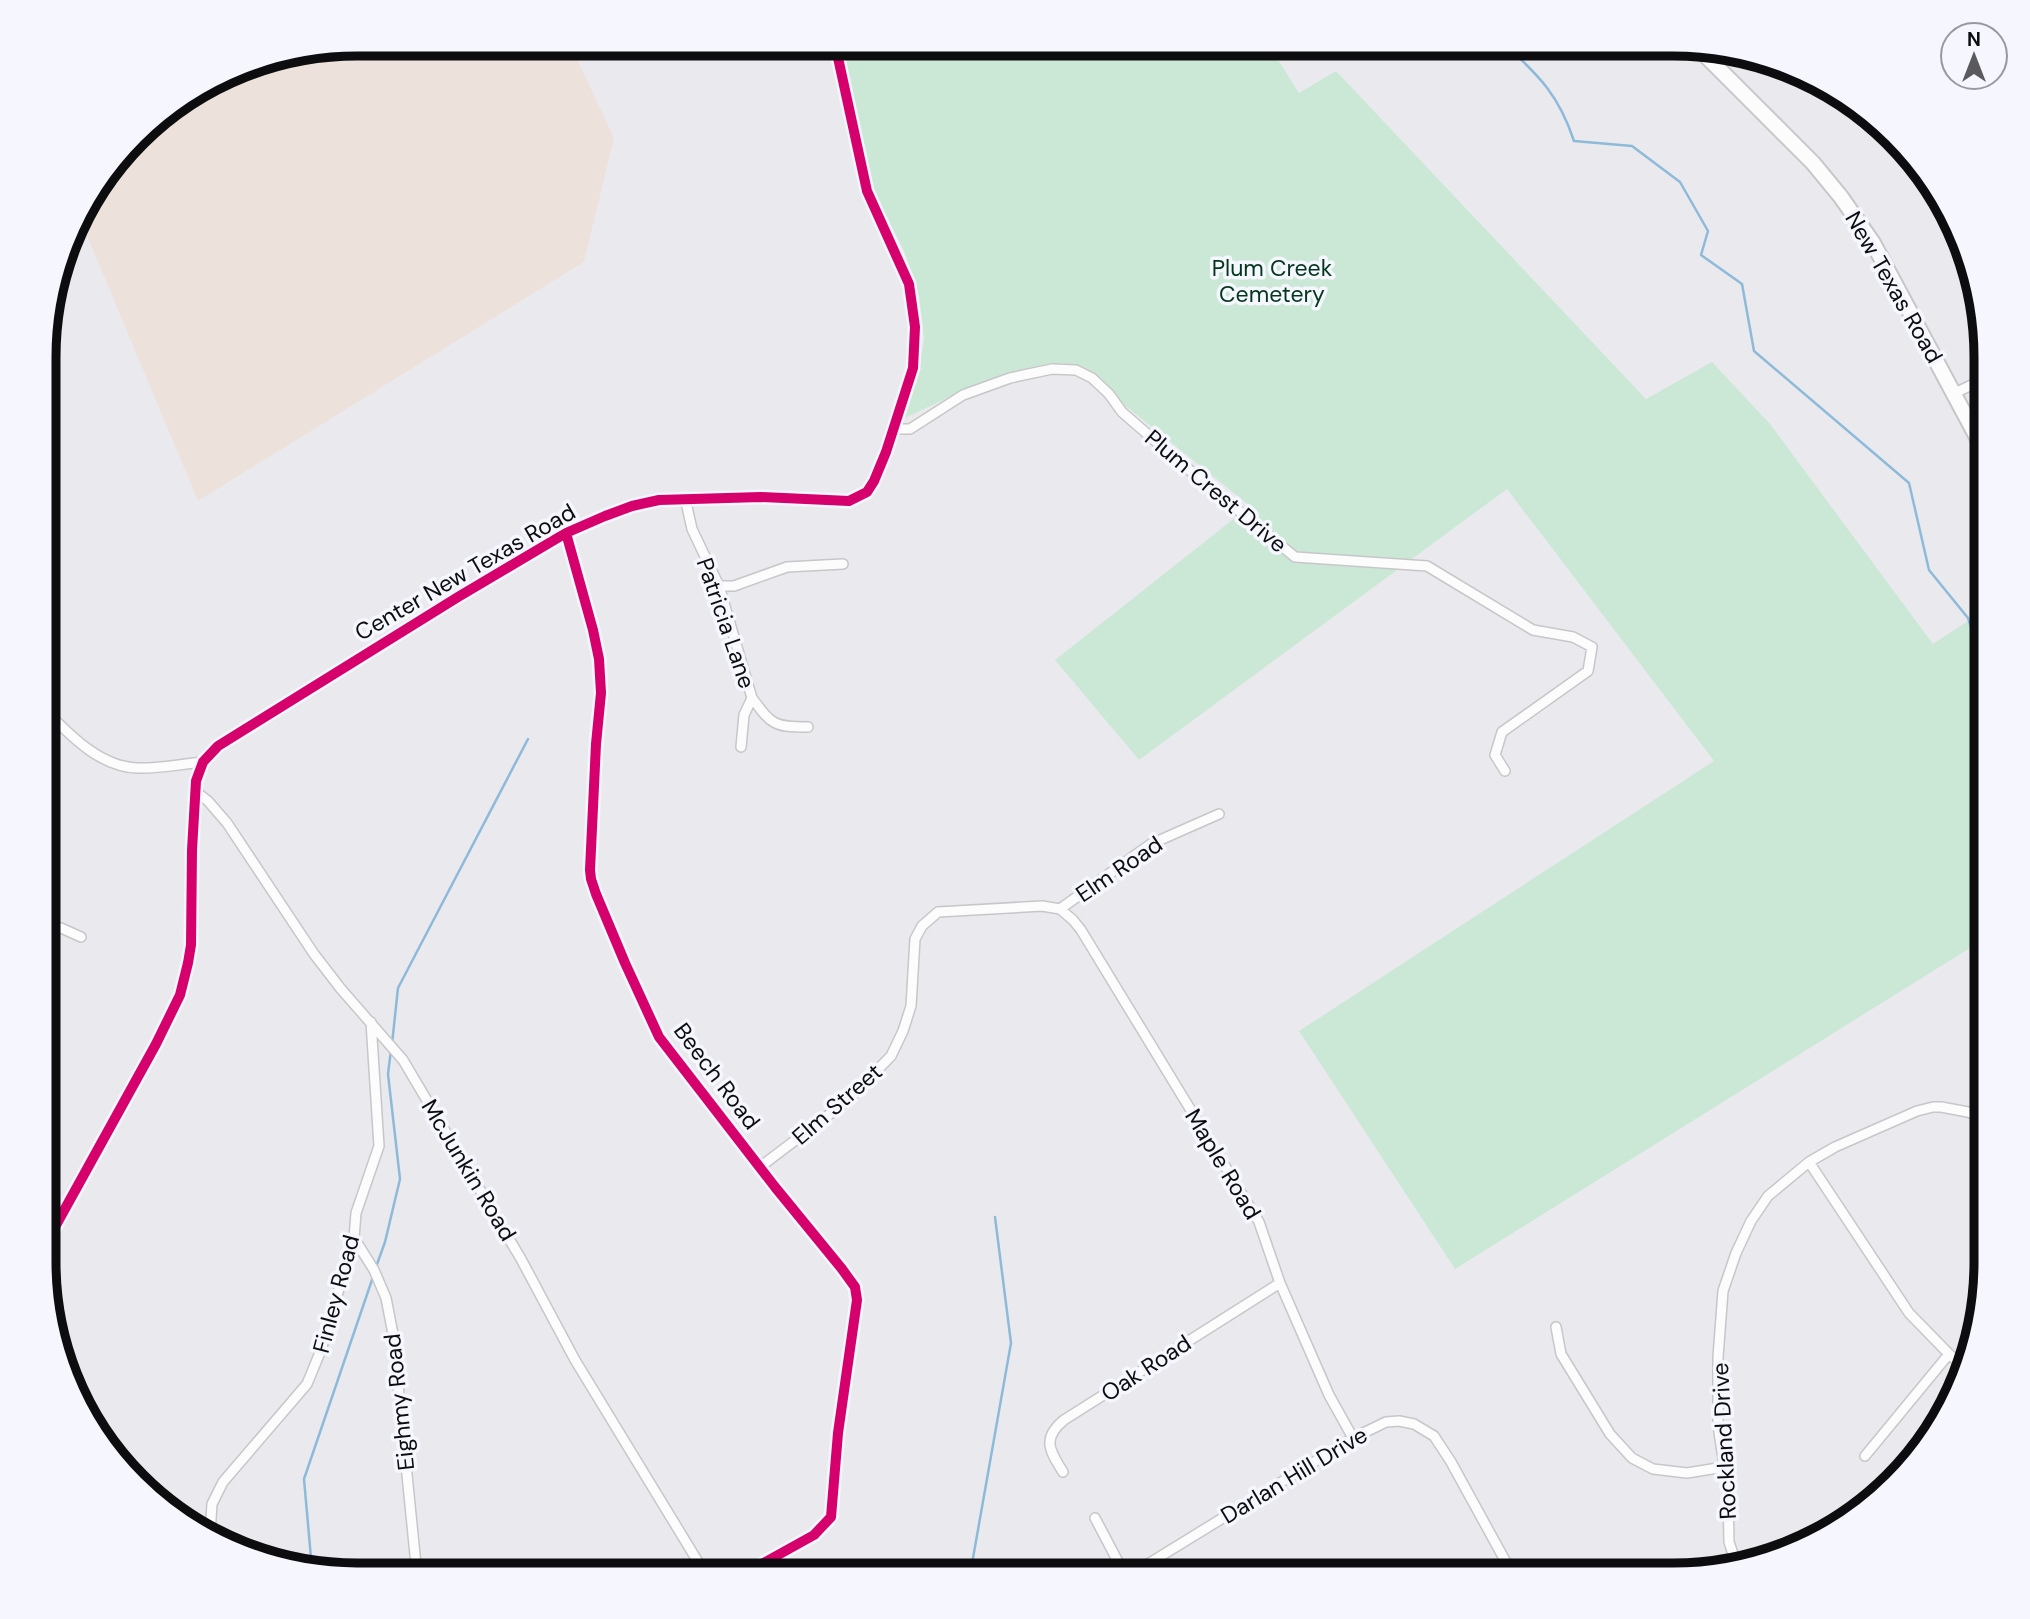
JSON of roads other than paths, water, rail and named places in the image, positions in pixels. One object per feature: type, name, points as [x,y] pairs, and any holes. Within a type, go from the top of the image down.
[{"type":"main road","name":"New Texas Road","points":[[1709,59],[1812,163],[1874,243],[1974,430]]},
{"type":"street","name":"Center New Texas Road","points":[[202,762],[218,746],[259,719],[458,597],[566,533],[632,506],[685,498],[761,497],[849,501],[867,492],[874,481],[894,429],[913,368],[915,327],[909,284],[867,191],[838,56]]},
{"type":"street","name":"Plum Crest Drive","points":[[894,429],[910,429],[963,395],[1010,377],[1052,369],[1076,370],[1093,377],[1122,412],[1295,557],[1427,566],[1533,630],[1573,637],[1592,648],[1588,671],[1502,732],[1494,755],[1505,771]]},
{"type":"street","points":[[1955,393],[1974,384]]},
{"type":"street","name":"Patricia Lane","points":[[685,498],[692,530],[719,586],[752,698],[744,715],[741,747]]},
{"type":"street","name":"Beech Road","points":[[566,533],[599,659],[601,692],[596,744],[591,879],[659,1037],[855,1287],[857,1300],[839,1421],[831,1517],[814,1535],[764,1563]]},
{"type":"street","points":[[719,586],[734,586],[787,566],[844,564]]},
{"type":"street","points":[[752,698],[773,723],[808,726]]},
{"type":"street","points":[[56,720],[101,758],[121,766],[138,769],[202,762],[195,791],[191,945],[180,995],[156,1044],[56,1223]]},
{"type":"street","name":"McJunkin Road","points":[[195,791],[208,801],[227,823],[314,954],[341,989],[404,1060],[521,1259],[575,1360],[699,1563]]},
{"type":"street","name":"Elm Road","points":[[1060,909],[1151,844],[1219,814]]},
{"type":"street","name":"Elm Street","points":[[760,1167],[847,1101],[891,1056],[911,1006],[915,939],[922,926],[938,912],[1042,906],[1060,909]]},
{"type":"street","name":"Maple Road","points":[[1060,909],[1073,919],[1081,930],[1259,1222],[1280,1283],[1329,1395],[1353,1438]]},
{"type":"street","points":[[56,928],[81,937]]},
{"type":"street","name":"Finley Road","points":[[211,1525],[212,1504],[223,1482],[307,1384],[316,1367],[354,1238],[356,1213],[379,1146],[371,1022]]},
{"type":"street","name":"Rockland Drive","points":[[1734,1556],[1729,1542],[1728,1492],[1718,1425],[1718,1357],[1723,1291],[1751,1221],[1768,1196],[1809,1162],[1835,1147],[1917,1111],[1933,1107],[1958,1109],[1974,1115]]},
{"type":"street","points":[[1809,1162],[1909,1313],[1957,1361]]},
{"type":"street","name":"Eighmy Road","points":[[354,1238],[374,1270],[386,1298],[393,1334],[416,1563]]},
{"type":"street","name":"Oak Road","points":[[1063,1472],[1051,1451],[1049,1437],[1053,1429],[1280,1283]]},
{"type":"street","points":[[1556,1327],[1561,1354],[1610,1434],[1632,1458],[1653,1469],[1687,1473],[1724,1467]]},
{"type":"street","points":[[1865,1456],[1949,1354]]},
{"type":"street","name":"Darlan Hill Drive","points":[[1148,1563],[1353,1438],[1386,1422],[1399,1421],[1414,1424],[1434,1436],[1506,1563]]},
{"type":"street","points":[[1095,1518],[1121,1563]]},
{"type":"waterway","points":[[1518,56],[1555,99],[1574,141],[1632,146],[1680,182],[1708,231],[1701,255],[1742,284],[1754,351],[1909,483],[1929,570],[1968,618],[1974,637]]},
{"type":"waterway","points":[[392,1044],[398,988],[528,739]]},
{"type":"waterway","points":[[376,1267],[385,1242],[400,1179],[388,1074],[391,1050]]},
{"type":"waterway","points":[[972,1563],[1011,1343],[995,1217]]},
{"type":"waterway","points":[[311,1559],[304,1479],[373,1277]]},
{"type":"park label","name":"Plum Creek Cemetery","points":[[1272,281]]}]
